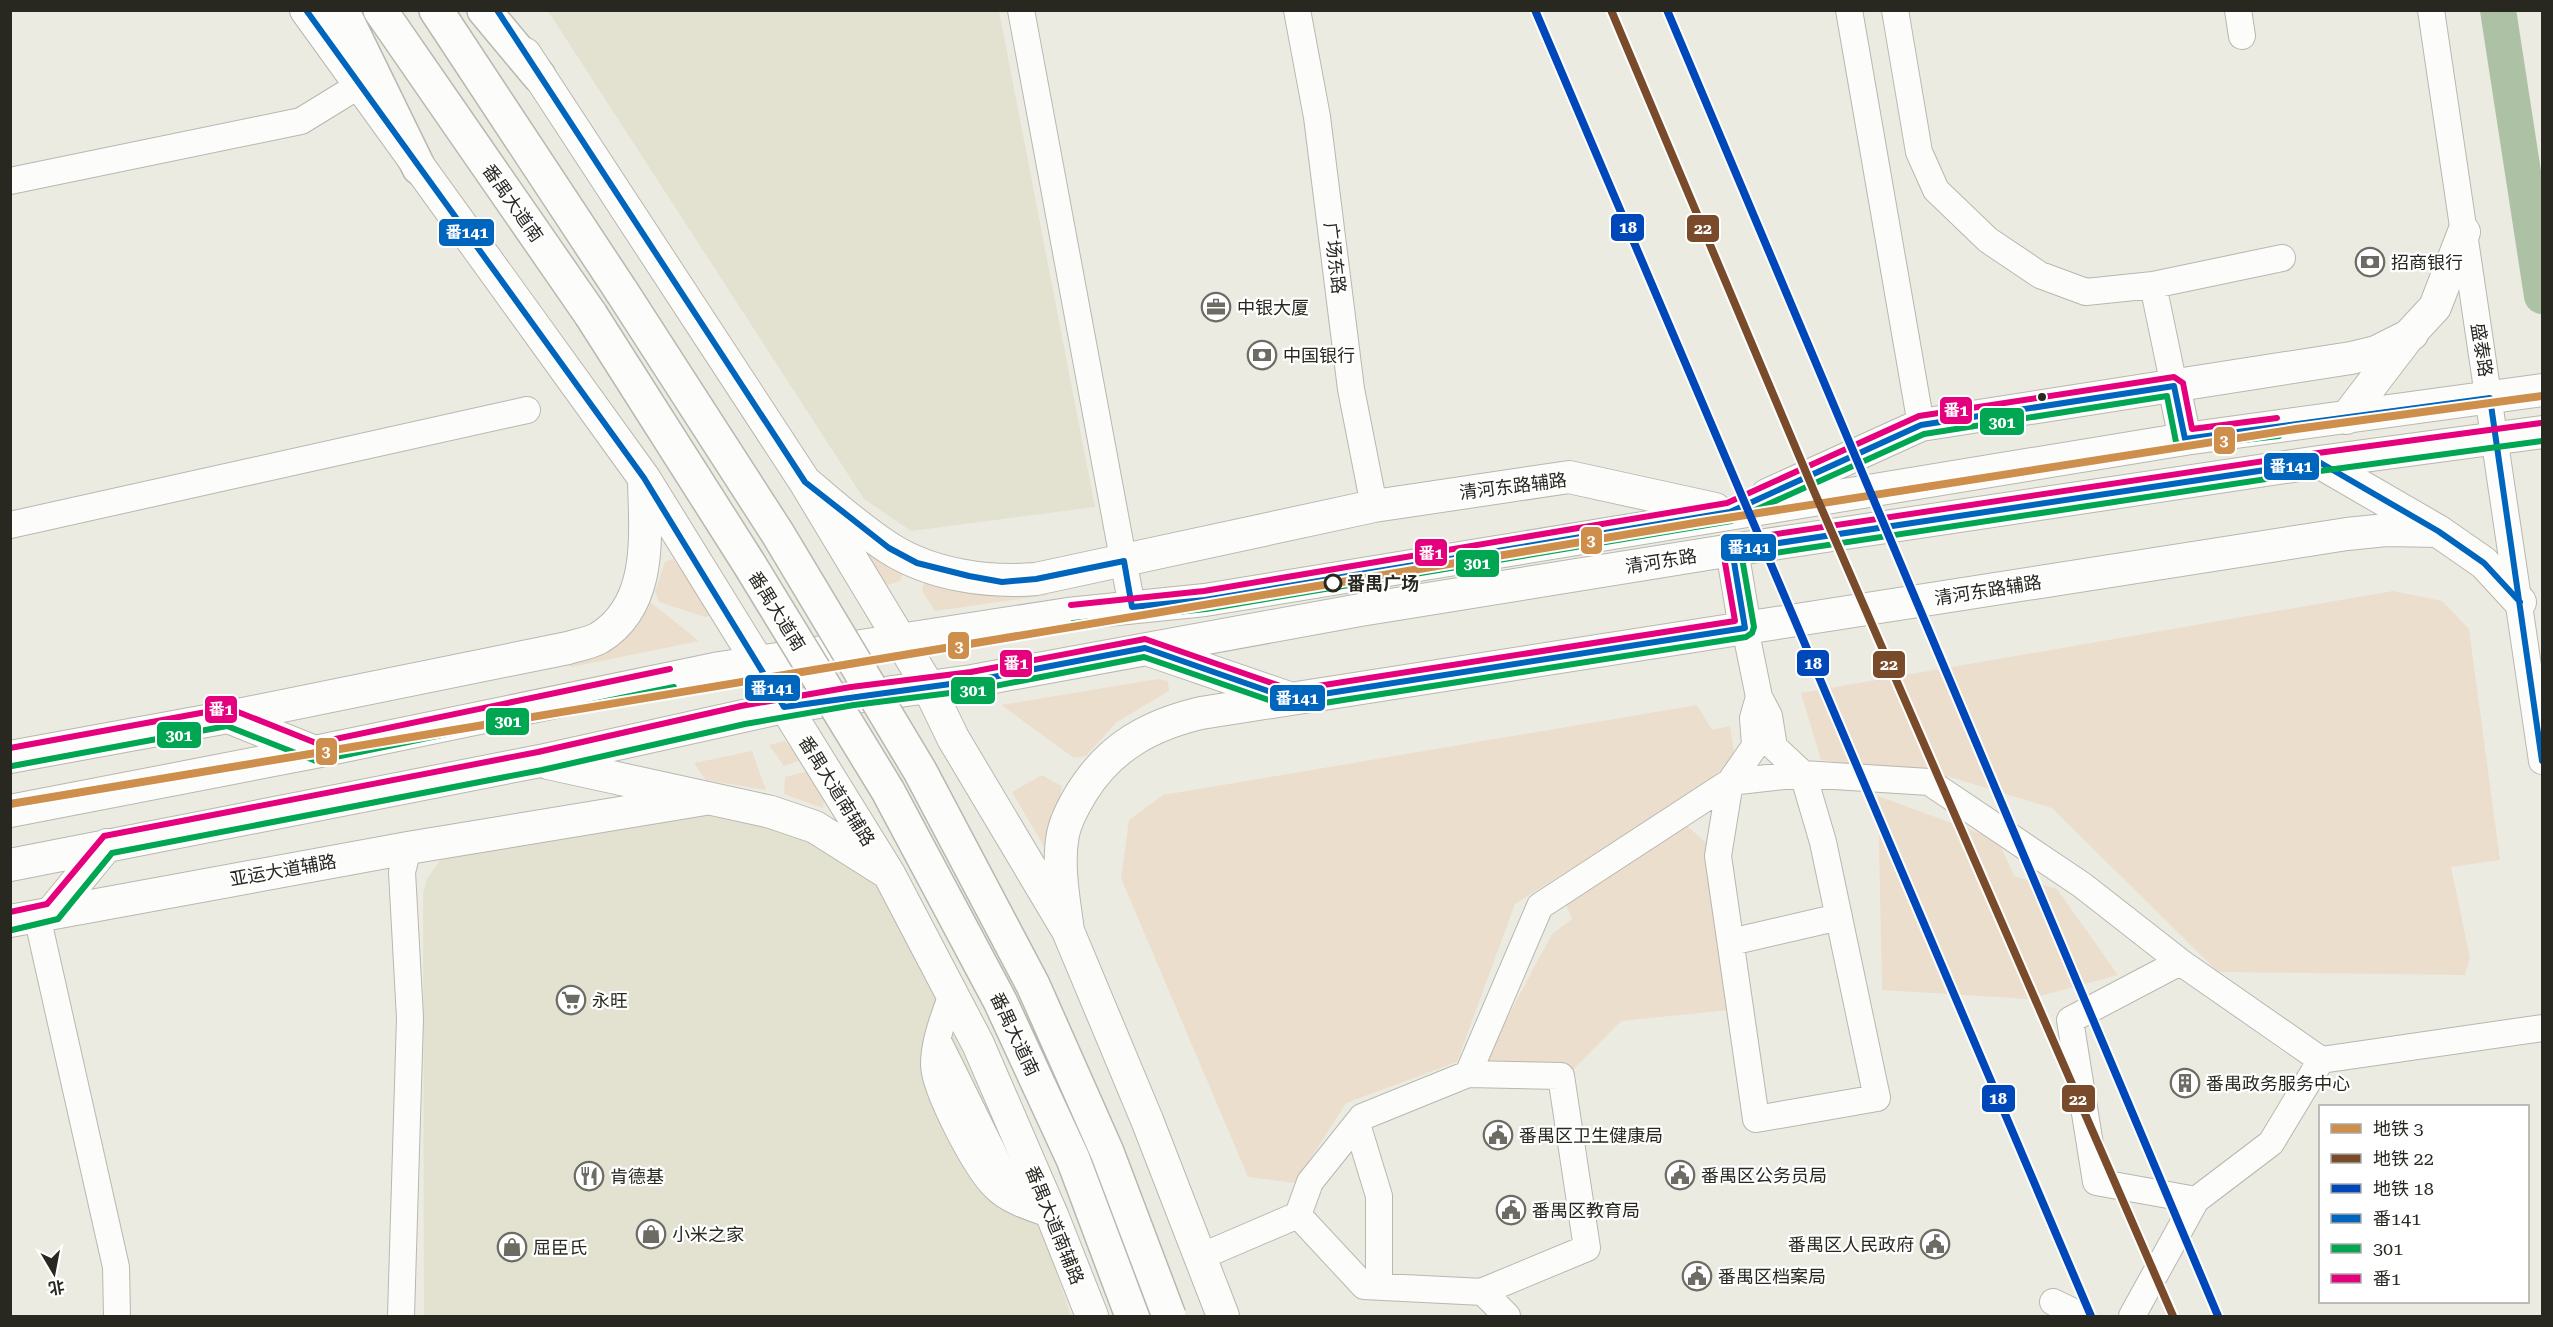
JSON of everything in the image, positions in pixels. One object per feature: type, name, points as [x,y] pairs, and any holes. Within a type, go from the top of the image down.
[{"type":"highway","points":[[342,10],[419,168]]},
{"type":"highway","name":"番禺大道南","points":[[380,10],[591,315],[748,562],[888,791],[1000,1001],[1073,1159],[1132,1317]]},
{"type":"highway","name":"番禺大道南","points":[[436,10],[778,534],[920,771],[1033,985],[1107,1152],[1169,1317]]},
{"type":"highway","points":[[484,10],[538,76]]},
{"type":"main road","name":"番禺大道南辅路","points":[[306,10],[358,86],[644,478],[889,874],[978,1044],[1052,1215],[1092,1317]]},
{"type":"main road","points":[[497,10],[805,482],[899,642],[928,686],[953,738],[1068,931],[1147,1120],[1222,1317]]},
{"type":"main road","points":[[2346,418],[2435,307],[2464,232]]},
{"type":"main road","points":[[1730,512],[1922,425],[2351,358],[2376,352],[2412,334]]},
{"type":"main road","points":[[2174,386],[2185,439]]},
{"type":"main road","name":"清河东路","points":[[10,811],[758,662],[828,653],[1068,614],[1205,600],[2185,439],[2542,390]]},
{"type":"main road","name":"清河东路","points":[[10,865],[540,761],[784,707],[928,686],[1371,608],[1732,550],[2319,462],[2542,432]]},
{"type":"main road","points":[[2319,462],[2438,531],[2484,563],[2520,602]]},
{"type":"main road","name":"清河东路辅路","points":[[805,482],[889,548],[917,563],[1002,582],[1036,579],[1374,506],[1569,477],[1730,512]]},
{"type":"main road","points":[[10,758],[228,717],[568,648],[599,638],[618,620],[637,593],[645,551],[644,478]]},
{"type":"main road","name":"清河东路辅路","points":[[1068,931],[1060,863],[1063,833],[1073,806],[1106,760],[1125,744],[1150,729],[1174,720],[1292,699],[2347,534],[2386,530],[2438,531]]},
{"type":"main road","points":[[1732,550],[1745,628]]},
{"type":"main road","points":[[1145,648],[1292,699]]},
{"type":"main road","points":[[228,717],[315,752]]},
{"type":"main road","points":[[540,761],[771,812],[815,827],[889,874]]},
{"type":"main road","name":"亚运大道辅路","points":[[33,916],[408,848],[705,799]]},
{"type":"main road","points":[[33,916],[107,845]]},
{"type":"street","points":[[1021,10],[1132,607]]},
{"type":"street","name":"广场东路","points":[[1297,10],[1317,117],[1351,389],[1374,506]]},
{"type":"street","points":[[1849,10],[1922,425]]},
{"type":"street","points":[[1894,10],[1919,152],[1936,190],[1988,240],[2040,275],[2086,291],[2153,285],[2282,258]]},
{"type":"street","points":[[2238,10],[2242,36]]},
{"type":"street","name":"盛泰路","points":[[2431,10],[2542,761]]},
{"type":"street","points":[[10,181],[301,121],[358,86]]},
{"type":"street","points":[[2153,285],[2174,386]]},
{"type":"street","points":[[10,525],[527,410]]},
{"type":"street","points":[[1730,782],[1718,856],[1756,1119],[1877,1098],[1822,842],[1803,774],[1774,747],[1768,716],[1759,697],[1745,628]]},
{"type":"street","points":[[1468,1074],[1540,906],[1730,782],[1755,747],[1754,718],[1759,697]]},
{"type":"street","points":[[1730,782],[1803,774],[1929,782],[2082,885],[2180,962],[2321,1060],[2542,1028]]},
{"type":"street","points":[[401,1317],[410,1018],[402,872],[408,848]]},
{"type":"street","points":[[33,916],[116,1267],[117,1317]]},
{"type":"street","points":[[1731,942],[1839,917]]},
{"type":"street","points":[[2180,962],[2070,1020],[2096,1182],[2196,1200]]},
{"type":"street","points":[[952,994],[937,1039],[934,1065],[937,1082],[976,1162],[996,1189],[1017,1202],[1052,1215]]},
{"type":"street","points":[[2132,1317],[2196,1200],[2271,1143],[2321,1060]]},
{"type":"street","points":[[1200,1257],[1298,1215],[1310,1182],[1362,1117],[1468,1074],[1561,1076],[1587,1248],[1481,1292],[1364,1286],[1298,1215]]},
{"type":"street","points":[[1357,1124],[1379,1196],[1379,1286]]},
{"type":"street","points":[[1481,1292],[1507,1317]]},
{"type":"street","points":[[2053,1302],[2082,1317]]},
{"type":"shaded area","points":[[548,11],[999,11],[1095,507],[911,531],[864,499]]},
{"type":"shaded area","points":[[841,529],[906,563],[900,581],[881,587]]},
{"type":"shaded area","points":[[673,559],[713,615],[705,617],[659,602],[655,591],[665,562]]},
{"type":"shaded area","points":[[926,576],[1043,586],[1048,595],[935,611],[922,591]]},
{"type":"shaded area","points":[[2393,591],[2442,601],[2469,629],[2500,860],[2451,867],[2470,958],[2465,975],[2218,972],[2052,808],[1950,777],[1821,760],[1801,693]]},
{"type":"shaded area","points":[[650,602],[699,641],[572,667],[562,662],[637,621]]},
{"type":"shaded area","points":[[1158,679],[1168,681],[1169,691],[1117,722],[1086,756],[1074,758],[1001,705]]},
{"type":"shaded area","points":[[1697,705],[1712,730],[1730,726],[1735,758],[1699,788],[1515,904],[1457,1062],[1346,1103],[1295,1183],[1248,1177],[1121,878],[1129,820],[1163,795]]},
{"type":"shaded area","points":[[785,741],[801,760],[784,766],[769,745]]},
{"type":"shaded area","points":[[752,751],[766,790],[706,780],[694,763]]},
{"type":"shaded area","points":[[808,771],[824,799],[823,808],[784,794],[785,777]]},
{"type":"shaded area","points":[[1042,775],[1062,786],[1053,841],[1043,845],[1012,792]]},
{"type":"shaded area","points":[[1878,796],[1998,840],[2014,876],[2057,889],[2118,975],[2029,999],[1882,990]]},
{"type":"shaded area","points":[[693,811],[761,818],[870,872],[935,994],[1040,1224],[1071,1316],[424,1316],[423,895],[427,879],[441,859]]},
{"type":"shaded area","points":[[1686,825],[1710,846],[1730,1010],[1621,1021],[1571,1072],[1480,1069],[1552,934],[1572,919],[1563,898]]},
{"type":"waterway","points":[[2498,10],[2542,296]]},
{"type":"metro line","name":"18","points":[[1535,10],[2091,1316]]},
{"type":"metro line","name":"22","points":[[1611,10],[1813,489],[2173,1316]]},
{"type":"metro line","name":"18","points":[[1667,10],[2218,1316]]},
{"type":"metro line","name":"3","points":[[10,804],[1701,522],[2296,429],[2542,396]]},
{"type":"transit line","name":"番141","points":[[306,10],[644,478],[784,707],[972,681],[1145,648],[1291,699],[1745,628],[1732,550],[2319,462],[2438,531],[2484,563],[2520,602]]},
{"type":"transit line","name":"番141","points":[[497,10],[805,482],[889,548],[917,563],[1002,582],[1036,579],[1124,561],[1132,607],[1205,600],[1730,512],[1921,425],[2174,386],[2185,439],[2490,398],[2542,761]]},
{"type":"transit line","name":"番1","points":[[1071,605],[1204,591],[1727,503],[1919,416],[2174,377],[2183,383],[2192,429],[2277,418]]},
{"type":"transit line","name":"301","points":[[1073,623],[1206,609],[1731,521],[1924,434],[2167,396],[2176,442],[2182,447],[2279,436]]},
{"type":"transit line","name":"番1","points":[[10,912],[47,904],[104,836],[538,752],[741,706],[851,687],[971,672],[1145,639],[1292,690],[1735,621],[1723,551],[1730,541],[2318,453],[2541,423]]},
{"type":"transit line","name":"301","points":[[12,930],[58,919],[112,853],[542,770],[745,724],[854,705],[974,690],[1144,657],[1292,708],[1746,637],[1752,633],[1754,627],[1742,558],[2320,471],[2542,441]]},
{"type":"transit line","name":"番1","points":[[10,748],[228,708],[316,743],[670,669]]},
{"type":"transit line","name":"301","points":[[12,766],[227,726],[316,761],[674,687]]},
{"type":"place","name":"招商银行","points":[[2370,262]]},
{"type":"place","name":"中银大厦","points":[[1216,307]]},
{"type":"place","name":"中国银行","points":[[1262,355]]},
{"type":"place","name":"番禺广场","points":[[1333,583]]},
{"type":"place","name":"永旺","points":[[571,1000]]},
{"type":"place","name":"番禺政务服务中心","points":[[2185,1083]]},
{"type":"place","name":"番禺区卫生健康局","points":[[1498,1135]]},
{"type":"place","name":"番禺区公务员局","points":[[1680,1175]]},
{"type":"place","name":"肯德基","points":[[589,1176]]},
{"type":"place","name":"番禺区教育局","points":[[1511,1210]]},
{"type":"place","name":"小米之家","points":[[651,1234]]},
{"type":"place","name":"番禺区人民政府","points":[[1935,1244]]},
{"type":"place","name":"屈臣氏","points":[[512,1247]]},
{"type":"place","name":"番禺区档案局","points":[[1697,1276]]}]
